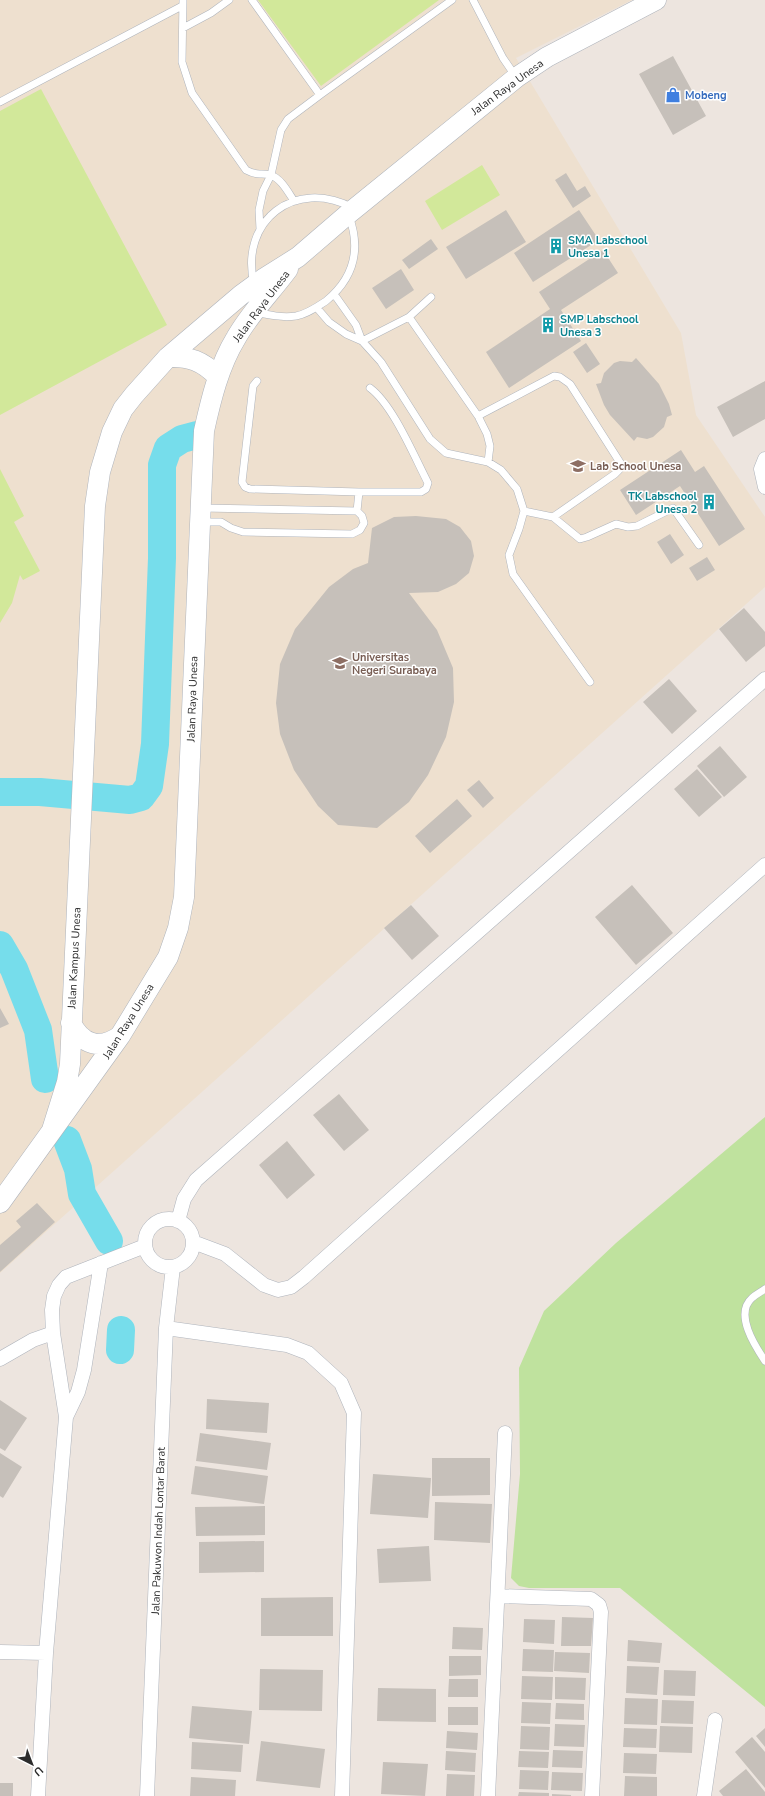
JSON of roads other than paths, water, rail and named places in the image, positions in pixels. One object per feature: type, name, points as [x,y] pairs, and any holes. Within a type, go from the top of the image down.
[{"type":"main road","name":"Jalan Raya Unesa","points":[[82,784],[95,506],[100,472],[112,432],[123,409],[144,381],[168,357],[254,286],[298,257],[351,211],[517,77],[548,57],[656,0]]},
{"type":"main road","name":"Jalan Raya Unesa","points":[[0,1203],[120,1036],[168,957],[178,928],[184,897],[199,515],[204,431],[218,377],[236,337],[254,311],[298,257]]},
{"type":"main road","points":[[168,357],[182,356],[196,360],[208,367],[218,377]]},
{"type":"main road","name":"Jalan Kampus Unesa","points":[[52,1130],[67,1082],[70,1064],[82,784]]},
{"type":"main road","points":[[71,1023],[79,1036],[92,1044],[112,1042],[120,1036]]},
{"type":"street","points":[[765,459],[761,469],[765,487]]},
{"type":"street","points":[[178,1221],[184,1199],[196,1180],[765,679]]},
{"type":"street","points":[[193,1242],[226,1254],[264,1285],[278,1290],[291,1287],[310,1272],[765,865]]},
{"type":"street","points":[[164,1220],[178,1221],[189,1230],[193,1242],[192,1251],[188,1258],[181,1264],[173,1267],[164,1267],[154,1262],[147,1253],[145,1246],[148,1233],[158,1223],[164,1220]]},
{"type":"street","points":[[38,1796],[46,1652],[66,1417],[53,1333],[54,1296],[59,1285],[66,1277],[145,1246]]},
{"type":"street","points":[[66,1417],[78,1392],[84,1370],[101,1263]]},
{"type":"street","name":"Jalan Pakuwon Indah Lontar Barat","points":[[147,1796],[166,1328],[173,1267]]},
{"type":"street","points":[[166,1328],[287,1345],[308,1353],[341,1383],[354,1413],[342,1796]]},
{"type":"street","points":[[0,1359],[33,1340],[53,1333]]},
{"type":"street","points":[[488,1796],[504,1433]]},
{"type":"street","points":[[498,1596],[591,1599],[599,1605],[601,1612],[592,1796]]},
{"type":"street","points":[[0,1652],[46,1652]]},
{"type":"street","points":[[704,1796],[715,1720]]},
{"type":"lane","points":[[183,28],[211,13],[229,0]]},
{"type":"lane","points":[[252,0],[320,94]]},
{"type":"lane","points":[[260,229],[259,210],[262,191],[271,175],[281,130],[288,119],[320,94],[452,0]]},
{"type":"lane","points":[[473,0],[504,58],[517,77]]},
{"type":"lane","points":[[0,102],[182,3],[182,62],[192,93],[246,170],[255,175],[271,175],[282,183],[294,201]]},
{"type":"lane","points":[[254,286],[250,257],[253,242],[269,217],[280,208],[294,201],[310,197],[326,198],[340,202],[351,211],[355,248],[352,265],[345,281],[334,294],[317,308],[296,316],[275,316],[254,311]]},
{"type":"lane","points":[[334,294],[356,325],[362,341],[381,362],[430,439],[446,453],[488,462],[501,470],[516,489],[524,511],[520,529],[509,555],[513,574],[590,682]]},
{"type":"lane","points":[[362,341],[409,317],[431,297]]},
{"type":"lane","points":[[317,308],[329,322],[346,334],[362,341]]},
{"type":"lane","points":[[409,317],[478,416],[488,434],[490,446],[488,462]]},
{"type":"lane","points":[[478,416],[554,376],[560,377],[570,384],[621,464],[619,470],[615,474],[553,517]]},
{"type":"lane","points":[[257,382],[253,386],[242,482],[245,486],[250,489],[421,492],[426,489],[428,483],[395,419],[379,394],[370,388]]},
{"type":"lane","points":[[357,511],[359,492]]},
{"type":"lane","points":[[524,511],[553,517],[576,537],[583,539],[616,524],[637,526],[673,508],[699,545]]},
{"type":"lane","points":[[357,511],[362,516],[364,523],[360,530],[352,534],[243,532],[231,528],[221,522],[199,515],[357,511]]},
{"type":"lane","points":[[765,1289],[751,1298],[747,1308],[745,1322],[755,1345],[765,1361]]},
{"type":"waterway","points":[[0,792],[40,792],[130,800],[141,797],[149,786],[155,744],[162,558],[162,465],[168,448],[182,439],[197,435]]},
{"type":"waterway","points":[[0,945],[14,969],[38,1030],[45,1079]]},
{"type":"waterway","points":[[67,1140],[78,1169],[82,1194],[109,1241]]},
{"type":"waterway","points":[[120,1350],[121,1330]]},
{"type":"place","name":"Mobeng","points":[[673,95]]},
{"type":"place","name":"SMA Labschool Unesa 1","points":[[556,246]]},
{"type":"place","name":"SMP Labschool Unesa 3","points":[[548,325]]},
{"type":"place","name":"Lab School Unesa","points":[[578,466]]},
{"type":"place","name":"TK Labschool Unesa 2","points":[[709,502]]},
{"type":"place","name":"Universitas Negeri Surabaya","points":[[340,663]]}]
